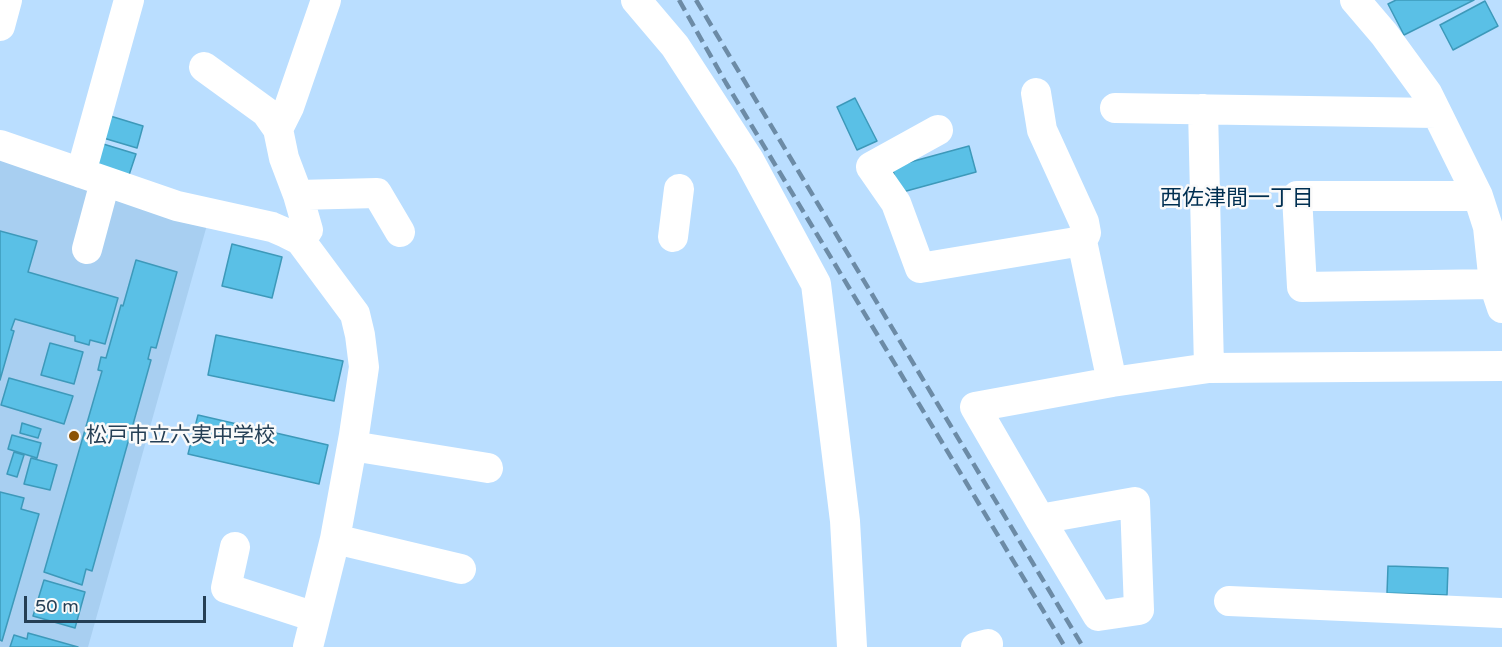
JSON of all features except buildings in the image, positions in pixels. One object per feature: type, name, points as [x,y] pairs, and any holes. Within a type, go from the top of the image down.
[{"type":"street","points":[[0,26],[7,0]]},
{"type":"street","points":[[87,249],[93,178],[129,0]]},
{"type":"street","points":[[636,0],[675,46],[749,160],[816,284],[845,521],[852,647]]},
{"type":"street","points":[[1355,0],[1384,33],[1426,93],[1478,195],[1488,227],[1498,296],[1302,287],[1297,196],[1478,195]]},
{"type":"street","points":[[278,129],[289,107],[317,2]]},
{"type":"street","points":[[204,67],[266,112],[278,129],[284,158],[308,230],[300,240]]},
{"type":"street","points":[[1036,93],[1042,130],[1084,222],[1086,233],[1082,242],[1112,382]]},
{"type":"street","points":[[1115,108],[1436,113]]},
{"type":"street","points":[[1203,109],[1209,368]]},
{"type":"street","points":[[938,130],[871,167],[896,203],[920,268],[1082,242]]},
{"type":"street","points":[[0,145],[177,206],[272,227],[300,240],[355,314],[364,367],[335,539],[308,647]]},
{"type":"street","points":[[673,237],[679,189]]},
{"type":"street","points":[[298,195],[377,193],[400,232]]},
{"type":"street","points":[[1040,519],[975,407],[1112,382],[1209,368],[1502,366]]},
{"type":"street","points":[[352,446],[488,468]]},
{"type":"street","points":[[335,539],[461,569]]},
{"type":"street","points":[[235,547],[225,588],[315,617]]},
{"type":"street","points":[[1229,601],[1502,613]]},
{"type":"shaded area","name":"松戸市立六実中学校","points":[[0,157],[207,225],[88,647],[0,647]]},
{"type":"railway","points":[[679,0],[726,83],[1065,647]]},
{"type":"railway","points":[[696,0],[1083,647]]},
{"type":"place","name":"松戸市立六実中学校","points":[[74,436]]},
{"type":"district","name":"西佐津間一丁目","points":[[1237,199]]}]
